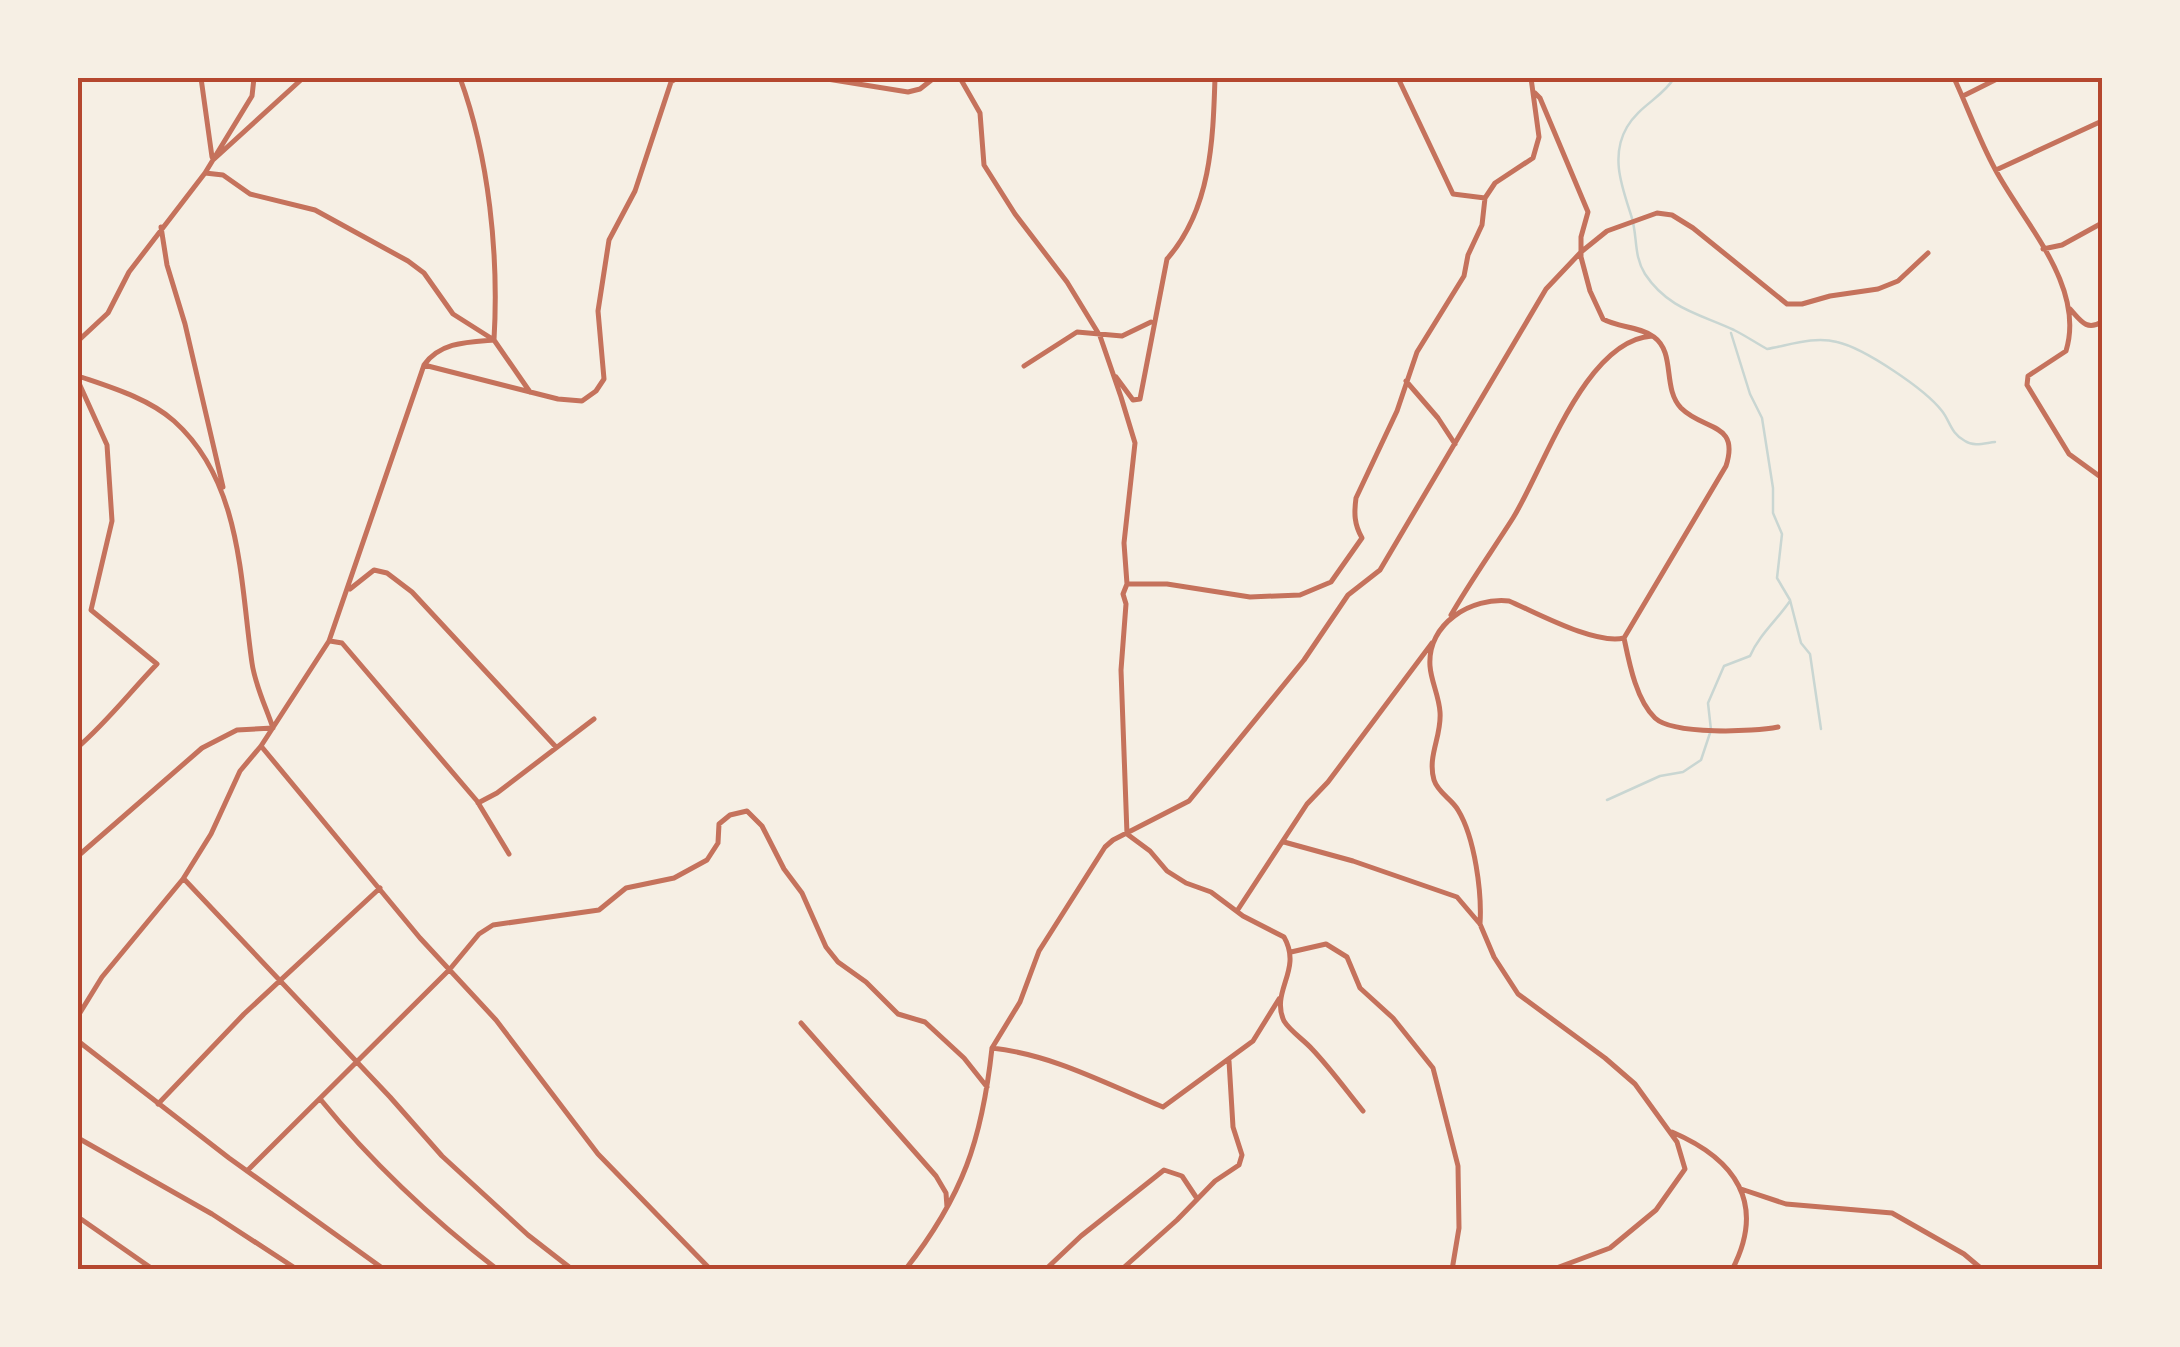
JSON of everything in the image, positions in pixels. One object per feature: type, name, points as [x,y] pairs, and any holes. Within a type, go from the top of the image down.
[{"type":"street","points":[[201,78],[212,160]]},
{"type":"street","points":[[78,341],[108,314],[130,272],[205,173],[252,96],[254,78]]},
{"type":"street","points":[[212,160],[303,78]]},
{"type":"street","points":[[460,78],[475,118],[497,270],[494,340]]},
{"type":"street","points":[[424,364],[582,402],[596,391],[604,378],[598,311],[609,240],[635,191],[671,82],[677,78]]},
{"type":"street","points":[[821,78],[908,92],[920,89],[934,78]]},
{"type":"street","points":[[960,78],[980,113],[984,165],[1015,214],[1067,282],[1100,336],[1135,443],[1124,543],[1127,584],[1123,594],[1126,604],[1121,670],[1127,834]]},
{"type":"street","points":[[1113,372],[1132,400],[1140,399],[1167,258],[1182,242],[1197,214],[1214,132],[1214,78]]},
{"type":"street","points":[[1398,78],[1452,194],[1484,198]]},
{"type":"street","points":[[1127,584],[1167,584],[1268,598],[1300,595],[1331,582],[1360,546],[1362,538],[1355,526],[1356,498],[1397,411],[1417,352],[1464,276],[1468,254],[1482,226],[1484,198],[1495,183],[1533,158],[1539,136],[1531,78]]},
{"type":"street","points":[[1954,78],[1996,170],[2043,249],[2068,306],[2066,351],[2028,376],[2027,385],[2069,454],[2102,478]]},
{"type":"street","points":[[1963,96],[2000,78]]},
{"type":"street","points":[[1535,93],[1588,212],[1581,252],[1590,291],[1603,319],[1653,336],[1664,348],[1674,399],[1682,410],[1718,429],[1728,438],[1732,449],[1726,466],[1624,638],[1630,666],[1654,718],[1666,724],[1732,733],[1778,727]]},
{"type":"street","points":[[1996,170],[2102,121]]},
{"type":"street","points":[[205,173],[222,175],[250,194],[315,210],[408,261],[431,280],[454,314],[494,340],[530,392]]},
{"type":"street","points":[[905,1270],[948,1210],[971,1156],[992,1048],[1020,1002],[1039,952],[1080,886],[1112,840],[1189,801],[1304,660],[1348,595],[1380,570],[1546,289],[1581,252],[1607,231],[1657,213],[1672,215],[1788,304],[1878,290],[1898,281],[1928,254]]},
{"type":"street","points":[[2043,249],[2062,245],[2102,223]]},
{"type":"street","points":[[161,227],[226,500],[245,594],[252,668],[273,728]]},
{"type":"street","points":[[2068,306],[2086,326],[2102,322]]},
{"type":"street","points":[[1024,366],[1077,332],[1122,336],[1152,321]]},
{"type":"street","points":[[1237,911],[1308,804],[1437,637],[1514,517],[1578,396],[1613,351],[1634,337],[1653,336]]},
{"type":"street","points":[[78,1016],[102,978],[183,879],[211,834],[240,771],[262,746],[329,641],[424,364],[444,347],[494,340]]},
{"type":"street","points":[[78,378],[129,394],[172,420],[202,452],[226,500]]},
{"type":"street","points":[[78,378],[107,446],[112,521],[91,610],[157,664],[106,722],[78,746]]},
{"type":"street","points":[[1406,380],[1455,444]]},
{"type":"street","points":[[348,591],[374,570],[387,573],[412,592],[556,746]]},
{"type":"street","points":[[1449,618],[1480,602],[1496,600],[1596,636],[1613,641],[1624,638]]},
{"type":"street","points":[[1437,637],[1429,664],[1440,712],[1431,758],[1435,784],[1457,807],[1466,829],[1478,882],[1480,924]]},
{"type":"street","points":[[329,641],[342,643],[367,670],[478,803],[509,854]]},
{"type":"street","points":[[478,803],[594,719]]},
{"type":"street","points":[[78,856],[202,748],[237,730],[273,728]]},
{"type":"street","points":[[262,746],[420,938],[518,1047],[598,1154],[710,1270]]},
{"type":"street","points":[[247,1171],[450,969],[479,934],[493,924],[599,910],[626,888],[692,870],[707,860],[718,843],[719,824],[730,815],[747,811],[762,826],[784,870],[802,893],[826,948],[838,962],[866,982],[898,1014],[926,1022],[964,1058],[987,1087]]},
{"type":"street","points":[[992,1048],[1057,1062],[1163,1107],[1208,1071],[1229,1061],[1258,1034],[1291,972],[1284,937],[1211,892],[1186,883],[1127,834]]},
{"type":"street","points":[[1284,842],[1457,897],[1480,924],[1494,957],[1518,994],[1618,1070],[1642,1094],[1667,1130],[1682,1154],[1685,1169],[1656,1210],[1610,1248],[1552,1270]]},
{"type":"street","points":[[183,879],[442,1156],[572,1270]]},
{"type":"street","points":[[158,1104],[244,1014],[380,888]]},
{"type":"street","points":[[1290,952],[1326,944],[1337,949],[1351,962],[1360,988],[1393,1018],[1433,1068],[1458,1166],[1459,1228],[1452,1270]]},
{"type":"street","points":[[1280,996],[1284,1020],[1320,1057],[1362,1111]]},
{"type":"street","points":[[801,1023],[936,1176],[946,1193],[948,1210]]},
{"type":"street","points":[[78,1042],[385,1270]]},
{"type":"street","points":[[1121,1270],[1215,1180],[1239,1165],[1242,1155],[1232,1127],[1229,1061]]},
{"type":"street","points":[[321,1100],[358,1145],[412,1199],[498,1270]]},
{"type":"street","points":[[1667,1130],[1696,1142],[1727,1166],[1741,1189],[1748,1210],[1747,1229],[1732,1270]]},
{"type":"street","points":[[78,1138],[212,1214],[298,1270]]},
{"type":"street","points":[[1045,1270],[1164,1170],[1182,1176],[1196,1194],[1196,1200]]},
{"type":"street","points":[[1741,1189],[1786,1204],[1892,1213],[1964,1254],[1983,1270]]},
{"type":"street","points":[[78,1216],[154,1270]]},
{"type":"waterway","points":[[1674,78],[1632,120],[1619,149],[1619,171],[1639,260],[1654,286],[1685,309],[1767,349],[1820,340],[1849,346],[1922,392],[1942,411],[1960,438],[1972,444],[1995,442]]},
{"type":"waterway","points":[[1731,333],[1750,394],[1762,418],[1773,513],[1782,534],[1777,578],[1790,600],[1801,643],[1810,654],[1821,729]]},
{"type":"waterway","points":[[1607,800],[1660,776],[1683,772],[1701,760],[1711,730],[1708,703],[1724,666],[1750,656],[1790,601]]}]
